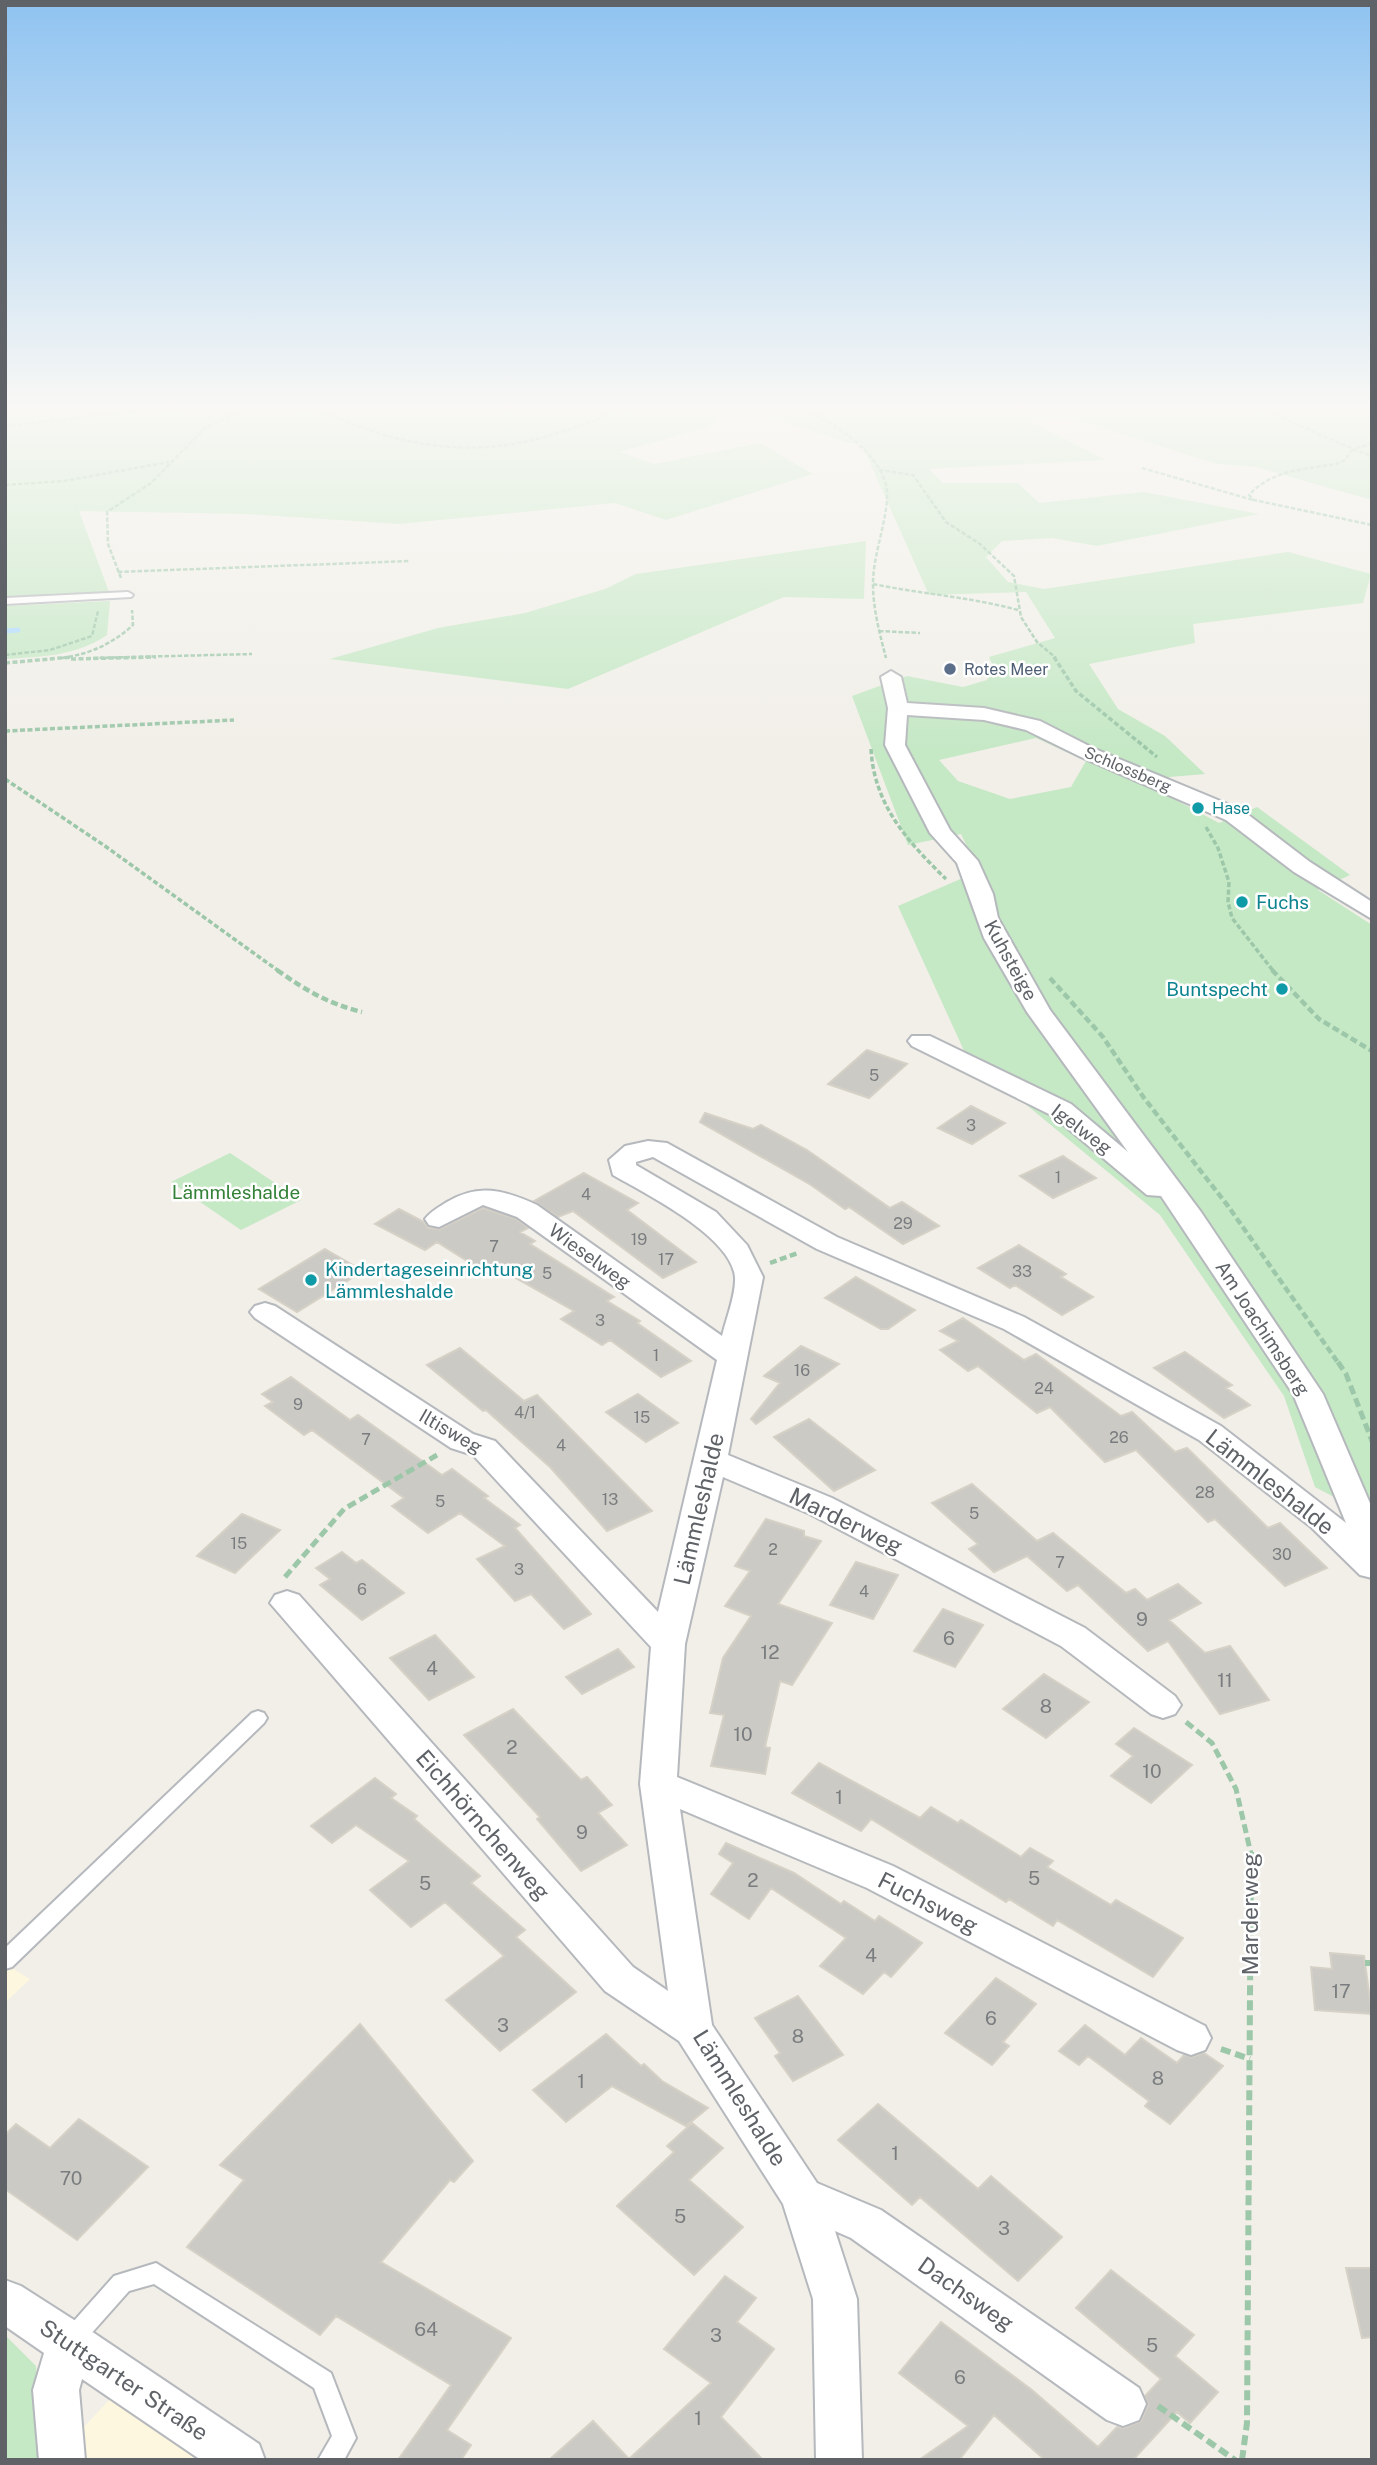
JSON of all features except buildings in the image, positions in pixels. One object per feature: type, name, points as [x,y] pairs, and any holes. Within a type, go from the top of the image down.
[{"type":"street","name":"Kuhsteige","points":[[891,677],[898,708],[895,745],[941,833],[967,861],[982,894],[986,918],[996,938],[1040,1012],[1191,1218]]},
{"type":"street","name":"Schlossberg","points":[[898,708],[984,714],[1033,725],[1131,772],[1188,793],[1234,815],[1302,867],[1372,912]]},
{"type":"street","name":"Igelweg","points":[[921,1041],[1062,1110],[1191,1218]]},
{"type":"street","name":"Lämmleshalde","points":[[839,2460],[835,2299],[802,2197],[693,2029],[658,1784],[668,1644],[711,1460],[749,1277],[737,1251],[706,1218],[623,1169],[622,1160],[628,1154],[641,1149],[658,1149],[827,1243],[1014,1323],[1210,1433],[1322,1519],[1372,1567]]},
{"type":"street","name":"Wieselweg","points":[[439,1219],[478,1195],[501,1199],[527,1211],[732,1357]]},
{"type":"street","name":"Am Joachimsberg","points":[[1191,1218],[1308,1394],[1367,1535],[1372,1559]]},
{"type":"street","name":"Iltisweg","points":[[265,1312],[462,1441],[484,1448],[668,1644]]},
{"type":"street","name":"Marderweg","points":[[711,1460],[821,1506],[1073,1637],[1163,1705]]},
{"type":"street","name":"Eichhörnchenweg","points":[[287,1603],[619,1979],[693,2029]]},
{"type":"street","name":"Fuchsweg","points":[[658,1784],[880,1877],[1191,2038]]},
{"type":"street","name":"Dachsweg","points":[[802,2197],[866,2224],[1123,2404]]},
{"type":"street","name":"Stuttgarter Straße","points":[[5,2301],[242,2460]]},
{"type":"street","points":[[62,2460],[57,2390],[69,2342]]},
{"type":"lane","points":[[5,601],[128,595]]},
{"type":"lane","points":[[5,1961],[258,1718]]},
{"type":"lane","points":[[69,2342],[122,2283],[156,2273],[323,2381],[344,2438],[330,2460]]},
{"type":"path","points":[[63,660],[107,645],[124,635],[133,625],[128,595],[108,544],[107,522]]},
{"type":"path","points":[[883,522],[873,568],[873,584],[878,631],[891,677]]},
{"type":"path","points":[[946,522],[981,544],[1014,576],[1018,610],[1037,642],[1059,662],[1076,691],[1188,784],[1188,800],[1218,848],[1229,882],[1228,902],[1232,918],[1265,963],[1319,1019],[1372,1052]]},
{"type":"path","points":[[1354,522],[1372,526]]},
{"type":"path","points":[[118,572],[409,561]]},
{"type":"path","points":[[873,584],[929,595],[969,597],[1018,610]]},
{"type":"path","points":[[5,655],[50,650],[92,636],[101,597]]},
{"type":"path","points":[[878,631],[920,633]]},
{"type":"path","points":[[5,663],[252,654]]},
{"type":"path","points":[[5,731],[234,720]]},
{"type":"path","points":[[5,779],[105,846],[309,993],[334,1005],[362,1012]]},
{"type":"path","points":[[1042,972],[1060,985],[1103,1037],[1144,1098],[1252,1240],[1346,1374],[1372,1441]]},
{"type":"path","points":[[746,1272],[827,1243]]},
{"type":"path","points":[[287,1603],[273,1590],[344,1509],[462,1441]]},
{"type":"path","name":"Marderweg","points":[[1163,1705],[1212,1743],[1237,1789],[1251,1844],[1247,2423],[1242,2460]]},
{"type":"path","points":[[1123,2404],[1133,2388],[1235,2460]]},
{"type":"shaded area","points":[[5,1964],[30,1979],[5,2003]]},
{"type":"shaded area","points":[[112,2397],[197,2460],[84,2460],[80,2431]]},
{"type":"green space","points":[[5,522],[83,522],[109,592],[92,596],[5,598]]},
{"type":"green space","points":[[369,522],[419,522],[399,524]]},
{"type":"green space","points":[[896,522],[1218,522],[1097,546],[1052,538],[1002,541],[986,557],[1008,582],[1044,589],[1288,552],[1371,574],[1363,603],[1193,624],[1195,643],[1089,664],[1118,709],[1165,736],[1205,774],[1169,777],[1174,799],[1219,823],[1257,807],[1350,875],[1318,890],[1372,925],[1372,1517],[1315,1487],[1284,1396],[1160,1215],[966,1055],[898,906],[979,871],[961,834],[908,845],[852,696],[907,676],[963,687],[987,680],[994,668],[989,657],[1055,638],[1026,592],[929,595]],"holes":[[[1036,738],[1086,761],[1071,787],[1010,799],[958,781],[939,760]]]},
{"type":"green space","points":[[866,541],[864,599],[784,597],[568,689],[330,659],[438,628],[525,613],[605,589],[636,574]]},
{"type":"green space","points":[[110,601],[107,635],[95,642],[58,654],[5,659],[5,606]]},
{"type":"green space","name":"Lämmleshalde","points":[[230,1153],[301,1200],[241,1230],[171,1182]]},
{"type":"green space","points":[[5,2335],[36,2366],[41,2460],[5,2460]]},
{"type":"waterway","points":[[5,631],[18,630]]},
{"type":"place","name":"Rotes Meer","points":[[950,669]]},
{"type":"place","name":"Hase","points":[[1198,808]]},
{"type":"place","name":"Fuchs","points":[[1242,902]]},
{"type":"place","name":"Buntspecht","points":[[1282,989]]},
{"type":"place","name":"Kindertageseinrichtung Lämmleshalde","points":[[311,1280]]}]
